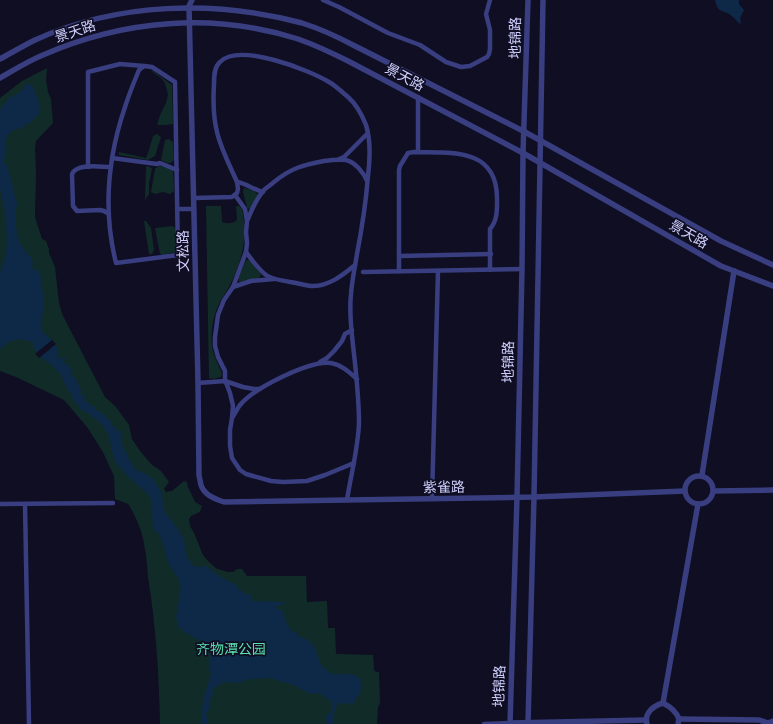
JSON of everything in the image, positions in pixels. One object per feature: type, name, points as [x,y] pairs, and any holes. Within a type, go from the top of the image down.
[{"type":"street","points":[[186,0],[191,3]]},
{"type":"street","points":[[323,0],[388,33],[420,45],[446,62],[461,67],[470,66],[486,58],[489,54],[490,30],[486,14],[490,0]]},
{"type":"street","name":"地锦路","points":[[510,724],[517,497],[523,153],[528,0]]},
{"type":"street","name":"地锦路","points":[[528,724],[541,163],[543,0]]},
{"type":"street","name":"文松路","points":[[191,3],[190,22],[200,476],[201,486],[206,493]]},
{"type":"street","name":"景天路","points":[[0,59],[58,30],[87,21],[147,8],[191,3],[258,13],[302,23],[330,34],[524,132],[721,241],[773,265]]},
{"type":"street","name":"景天路","points":[[0,78],[41,56],[64,46],[92,37],[150,25],[178,22],[227,25],[274,33],[297,39],[324,49],[348,61],[523,153],[721,266],[773,286]]},
{"type":"street","points":[[194,198],[232,197],[237,193],[238,189],[237,182],[220,143],[213,108],[214,74],[219,62],[226,58],[246,55],[273,59],[289,64],[330,82],[350,98],[361,115],[366,127],[370,161],[367,193],[351,293],[350,316],[358,393],[359,423],[358,443],[349,483],[347,500]]},
{"type":"street","points":[[88,167],[88,72],[120,64],[144,66],[152,67],[175,82],[178,255],[116,263],[112,246],[109,214],[109,181],[112,158],[125,107],[139,70],[144,66]]},
{"type":"street","points":[[418,97],[418,152]]},
{"type":"street","points":[[338,160],[344,157],[367,134]]},
{"type":"street","points":[[399,271],[399,170],[408,153],[418,152],[457,153],[467,155],[486,165],[492,173],[496,182],[497,204],[496,218],[490,229],[490,270]]},
{"type":"street","points":[[112,158],[157,164],[160,163],[177,170]]},
{"type":"street","points":[[247,221],[251,211],[265,189],[292,169],[304,165],[347,160],[358,168],[368,183]]},
{"type":"street","points":[[109,214],[100,210],[77,211],[73,206],[72,174],[77,168],[81,167],[111,167]]},
{"type":"street","points":[[237,182],[263,192]]},
{"type":"street","points":[[235,195],[245,209],[247,221],[246,252],[233,287],[224,300],[218,315],[215,337],[215,346],[218,357],[225,371],[225,381],[233,406],[230,430],[232,458],[240,470],[246,474],[272,481],[283,482],[307,481],[325,476],[354,463]]},
{"type":"street","points":[[177,209],[194,208]]},
{"type":"street","points":[[246,252],[253,262],[266,275],[274,279],[311,286],[333,281],[345,274],[355,265]]},
{"type":"street","points":[[399,256],[491,254]]},
{"type":"street","points":[[364,272],[522,269]]},
{"type":"street","points":[[432,499],[438,270]]},
{"type":"street","points":[[702,475],[734,271]]},
{"type":"street","points":[[233,287],[251,282],[274,279]]},
{"type":"street","points":[[317,364],[331,355],[342,341],[345,334],[352,330]]},
{"type":"street","points":[[232,418],[240,405],[260,388],[298,370],[317,364],[328,363],[340,366],[356,380]]},
{"type":"street","points":[[198,383],[225,381],[243,387],[254,389],[260,388]]},
{"type":"street","points":[[702,475],[712,483],[714,491],[707,502],[698,504],[689,500],[686,496],[685,487],[689,479],[693,476],[702,475]]},
{"type":"street","points":[[714,491],[773,490]]},
{"type":"street","name":"紫雀路","points":[[206,493],[224,502],[534,497],[685,491]]},
{"type":"street","points":[[0,504],[113,503]]},
{"type":"street","points":[[25,504],[29,724]]},
{"type":"street","points":[[663,703],[698,504]]},
{"type":"street","points":[[484,724],[646,722],[648,712],[655,705],[663,703],[676,712],[678,722],[759,720],[768,723],[773,721]]},
{"type":"green space","name":"齐物潭公园","points":[[47,68],[46,80],[51,99],[53,123],[36,141],[35,217],[42,239],[46,241],[55,267],[59,303],[62,314],[105,397],[116,407],[129,425],[132,439],[140,451],[151,464],[161,471],[169,482],[164,489],[166,492],[172,491],[184,481],[187,482],[195,502],[202,506],[200,512],[191,516],[189,519],[190,526],[203,555],[208,561],[217,569],[228,572],[242,569],[247,576],[306,576],[307,602],[327,601],[328,628],[335,628],[336,654],[373,655],[374,670],[379,672],[380,703],[378,707],[377,724],[160,724],[158,669],[153,614],[144,544],[137,520],[128,504],[115,499],[114,476],[103,452],[87,427],[64,400],[0,371],[0,98],[22,81]]},
{"type":"green space","points":[[150,70],[172,85],[173,124],[157,125],[168,95],[165,83]]},
{"type":"green space","points":[[157,134],[161,137],[155,156],[148,160],[119,155],[119,152],[146,158],[153,136]]},
{"type":"green space","points":[[169,139],[173,142],[174,160],[171,163],[161,160],[165,140]]},
{"type":"green space","points":[[146,166],[152,169],[149,183],[149,194],[145,200]]},
{"type":"green space","points":[[159,166],[169,167],[173,170],[174,191],[170,194],[163,192],[155,194],[151,192],[155,169]]},
{"type":"green space","points":[[244,188],[254,191],[258,195],[250,209],[247,208],[243,192]]},
{"type":"green space","points":[[206,206],[221,206],[222,222],[232,223],[237,220],[236,206],[239,206],[242,209],[244,219],[244,238],[239,265],[230,285],[219,303],[213,321],[213,350],[222,374],[221,377],[213,379],[209,378]]},
{"type":"green space","points":[[144,221],[146,221],[151,228],[154,250],[152,254],[149,254]]},
{"type":"green space","points":[[172,226],[175,228],[175,252],[163,255],[160,254],[155,228]]},
{"type":"green space","points":[[247,260],[250,260],[261,275],[259,278],[239,282],[239,277]]},
{"type":"water","points":[[715,0],[739,0],[739,4],[744,10],[740,18],[740,24],[731,15],[719,9]]},
{"type":"water","points":[[26,84],[30,84],[36,93],[39,113],[31,123],[25,124],[23,129],[15,129],[8,136],[5,143],[5,158],[3,162],[7,165],[17,204],[15,214],[17,236],[21,246],[31,257],[31,261],[33,263],[32,268],[34,270],[37,269],[41,277],[43,293],[43,312],[41,318],[42,331],[54,342],[57,347],[57,357],[60,359],[65,358],[64,362],[69,365],[72,372],[70,374],[76,379],[81,391],[80,394],[84,395],[85,401],[92,407],[95,406],[96,410],[101,412],[112,422],[111,425],[115,427],[117,431],[121,431],[122,444],[135,469],[152,478],[161,491],[166,514],[183,537],[190,562],[198,567],[206,566],[222,578],[235,584],[245,594],[251,595],[252,601],[285,602],[283,605],[275,608],[284,611],[283,614],[291,631],[294,631],[295,633],[298,632],[297,635],[313,645],[322,666],[334,674],[355,675],[361,681],[360,683],[362,687],[360,693],[353,704],[337,703],[336,710],[334,712],[334,724],[326,724],[326,716],[331,712],[331,701],[326,697],[320,693],[312,694],[294,685],[272,678],[250,679],[239,683],[223,682],[213,689],[214,693],[210,699],[209,709],[206,714],[207,724],[201,724],[203,700],[211,675],[209,668],[210,652],[207,646],[179,628],[176,615],[180,594],[180,584],[168,562],[160,536],[154,529],[152,520],[152,505],[149,495],[120,468],[113,454],[109,435],[103,426],[96,418],[94,419],[91,415],[80,409],[80,407],[73,400],[71,392],[69,392],[62,376],[51,364],[37,353],[33,343],[19,339],[11,341],[0,349],[0,273],[6,254],[7,241],[5,211],[0,188],[0,109],[9,98],[21,92]]},
{"type":"pier","points":[[52,340],[56,344],[39,358],[35,354]]}]
